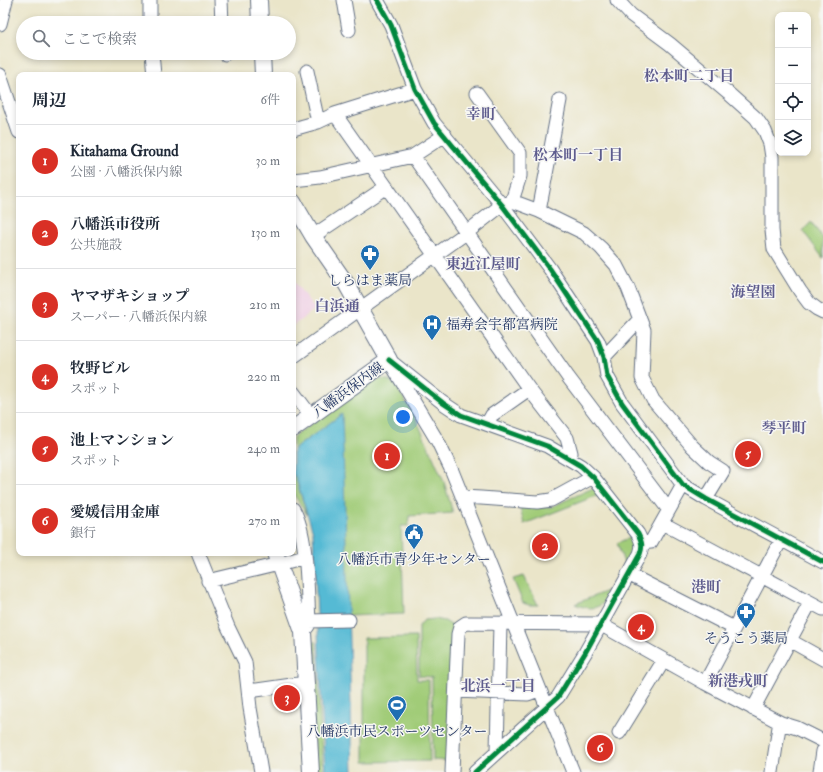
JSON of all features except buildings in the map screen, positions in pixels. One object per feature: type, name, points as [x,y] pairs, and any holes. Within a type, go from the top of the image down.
[{"type":"main road","points":[[259,0],[260,16]]},
{"type":"main road","points":[[262,60],[263,72]]},
{"type":"main road","name":"八幡浜保内線","points":[[296,207],[313,236],[347,285],[389,360],[296,427]]},
{"type":"main road","points":[[277,559],[309,625],[306,683],[311,772]]},
{"type":"street","points":[[0,24],[6,0]]},
{"type":"street","points":[[150,0],[150,16]]},
{"type":"street","points":[[221,0],[222,16]]},
{"type":"street","points":[[344,0],[349,30]]},
{"type":"street","points":[[377,0],[391,25],[416,89],[434,123],[507,203],[598,341],[604,357],[608,376],[622,404],[683,485],[781,540],[821,559]]},
{"type":"street","points":[[617,0],[631,15],[670,44],[728,93],[756,118],[765,131],[770,144],[772,157],[772,230],[774,249],[809,303],[823,312]]},
{"type":"street","points":[[153,60],[154,72]]},
{"type":"street","points":[[307,72],[318,122]]},
{"type":"street","points":[[0,75],[6,113],[16,128]]},
{"type":"street","points":[[296,128],[318,122],[335,114],[416,89]]},
{"type":"street","points":[[296,355],[507,203],[520,176],[520,153],[477,93]]},
{"type":"street","points":[[539,211],[560,100]]},
{"type":"street","points":[[335,114],[528,390],[567,438],[571,453],[569,458]]},
{"type":"street","points":[[296,180],[320,177],[413,156],[444,135]]},
{"type":"street","points":[[413,156],[568,377],[665,505],[670,508]]},
{"type":"street","points":[[313,236],[386,187]]},
{"type":"street","points":[[507,203],[539,211],[584,233],[601,248],[616,265],[628,288],[644,330],[642,378],[653,400],[692,446],[709,462],[723,471],[706,499]]},
{"type":"street","points":[[604,357],[640,319]]},
{"type":"street","points":[[389,360],[443,403],[461,415],[547,446],[581,466],[593,477],[638,534],[642,543],[640,554],[558,697],[475,772]]},
{"type":"street","points":[[389,360],[438,442],[452,471],[507,624],[547,707],[573,772]]},
{"type":"street","points":[[487,424],[492,415],[528,390]]},
{"type":"street","points":[[296,396],[311,416]]},
{"type":"street","points":[[462,497],[537,502],[551,500],[593,477]]},
{"type":"street","points":[[642,543],[651,542],[683,485]]},
{"type":"street","points":[[296,514],[303,540],[305,557],[309,625],[350,620]]},
{"type":"street","points":[[662,523],[823,609]]},
{"type":"street","points":[[705,684],[781,540]]},
{"type":"street","points":[[199,556],[228,628],[245,662],[256,747],[261,772]]},
{"type":"street","points":[[208,581],[277,559],[286,562],[305,557]]},
{"type":"street","points":[[628,574],[734,628]]},
{"type":"street","points":[[752,709],[810,602]]},
{"type":"street","points":[[452,772],[458,634],[460,627],[466,624],[600,624],[752,709],[780,723],[797,728],[823,741]]},
{"type":"street","points":[[497,751],[499,693],[507,624]]},
{"type":"street","points":[[789,640],[823,659]]},
{"type":"street","points":[[619,733],[664,660]]},
{"type":"street","points":[[249,691],[306,683]]},
{"type":"street","points":[[456,691],[528,694],[539,690]]},
{"type":"street","points":[[772,772],[780,723]]},
{"type":"street","points":[[820,772],[823,751]]},
{"type":"shaded area","points":[[296,284],[315,309],[296,324]]},
{"type":"green space","points":[[811,222],[823,238],[823,258],[803,231]]},
{"type":"green space","points":[[381,379],[388,380],[396,385],[418,423],[444,482],[453,513],[409,516],[408,526],[401,526],[404,614],[347,616],[341,415],[296,448],[296,435],[370,382]]},
{"type":"green space","points":[[296,479],[307,515],[296,498]]},
{"type":"green space","points":[[595,487],[601,494],[524,524],[520,508],[551,507]]},
{"type":"green space","points":[[638,534],[631,568],[625,566],[617,543]]},
{"type":"green space","points":[[524,576],[538,605],[523,603],[513,579]]},
{"type":"green space","points":[[614,588],[607,599],[599,606],[589,608],[575,604]]},
{"type":"green space","points":[[435,619],[445,621],[454,627],[448,761],[433,760],[432,677],[419,676],[419,626],[424,620]]},
{"type":"green space","name":"八幡浜市民スポーツセンター","points":[[416,637],[417,680],[429,680],[430,761],[364,762],[364,638]]},
{"type":"green space","points":[[308,642],[316,642],[323,772],[316,772]]},
{"type":"water","points":[[342,414],[353,772],[325,772],[313,532],[296,479],[296,448]]},
{"type":"cycle path","points":[[377,0],[391,25],[415,89],[434,123],[502,205],[550,269],[598,341],[604,357],[607,376],[622,403],[683,485],[823,562]]},
{"type":"cycle path","points":[[389,360],[443,403],[461,415],[547,446],[581,466],[593,477],[638,534],[642,546],[640,554],[585,653],[558,697],[475,772]]},
{"type":"place","name":"しらはま薬局","points":[[370,271]]},
{"type":"place","name":"福寿会宇都宮病院","points":[[432,341]]},
{"type":"place","name":"池上マンション","points":[[748,454]]},
{"type":"place","name":"Kitahama Ground","points":[[387,456]]},
{"type":"place","name":"八幡浜市役所","points":[[545,546]]},
{"type":"place","name":"八幡浜市青少年センター","points":[[414,550]]},
{"type":"place","name":"牧野ビル","points":[[641,627]]},
{"type":"place","name":"そうこう薬局","points":[[746,629]]},
{"type":"place","name":"ヤマザキショップ","points":[[287,698]]},
{"type":"place","name":"八幡浜市民スポーツセンター","points":[[397,722]]},
{"type":"place","name":"愛媛信用金庫","points":[[600,748]]},
{"type":"district","name":"松本町二丁目","points":[[689,76]]},
{"type":"district","name":"幸町","points":[[481,114]]},
{"type":"district","name":"松本町一丁目","points":[[578,155]]},
{"type":"district","name":"東近江屋町","points":[[483,264]]},
{"type":"district","name":"海望園","points":[[753,292]]},
{"type":"district","name":"白浜通","points":[[337,306]]},
{"type":"district","name":"琴平町","points":[[784,428]]},
{"type":"district","name":"港町","points":[[706,587]]},
{"type":"district","name":"新港戎町","points":[[738,681]]},
{"type":"district","name":"北浜一丁目","points":[[498,686]]}]
